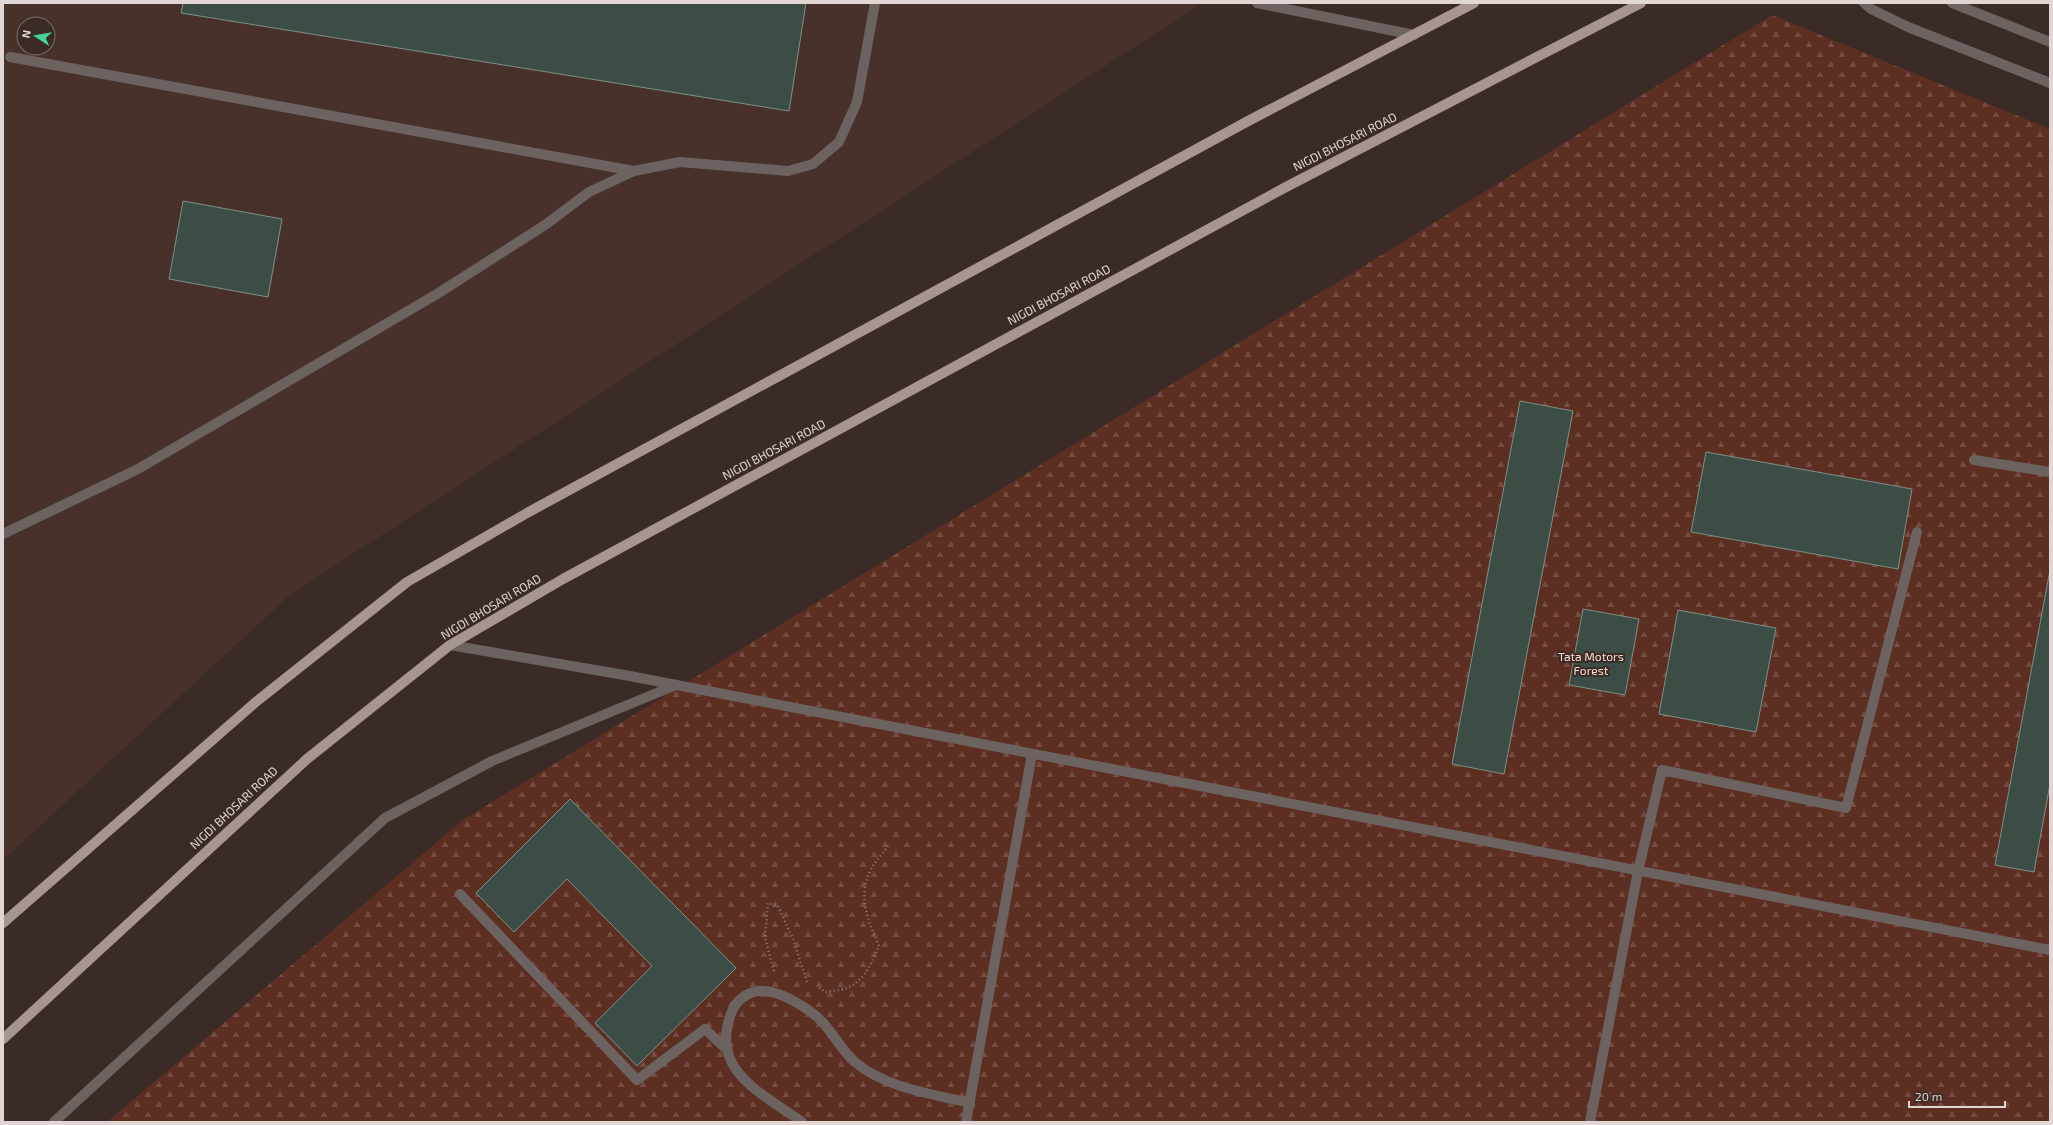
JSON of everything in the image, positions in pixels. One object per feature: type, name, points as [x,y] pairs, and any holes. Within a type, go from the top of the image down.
[{"type":"main road","name":"NIGDI BHOSARI ROAD","points":[[3,1039],[307,759],[450,646],[563,579],[1286,187],[1641,3]]},
{"type":"main road","points":[[3,923],[257,701],[407,582],[534,509],[1243,124],[1472,4]]},
{"type":"street","points":[[3,534],[138,469],[437,294],[546,225],[589,192],[634,171],[680,162],[788,171],[813,164],[839,142],[857,102],[875,3]]},
{"type":"street","points":[[1257,3],[1414,35]]},
{"type":"street","points":[[1864,3],[1908,27],[2050,83]]},
{"type":"street","points":[[1952,3],[2050,42]]},
{"type":"street","points":[[10,57],[634,171]]},
{"type":"street","points":[[1974,460],[2050,472]]},
{"type":"street","points":[[1590,1122],[1638,871],[1662,770],[1846,808],[1917,532]]},
{"type":"street","points":[[450,646],[676,685],[2050,950]]},
{"type":"street","points":[[54,1122],[385,818],[492,761],[676,685]]},
{"type":"street","points":[[966,1122],[1032,754]]},
{"type":"street","points":[[460,894],[637,1080],[705,1029],[728,1051]]},
{"type":"street","points":[[802,1122],[758,1093],[739,1076],[728,1051],[726,1038],[734,1008],[742,997],[754,991],[765,991],[780,994],[799,1004],[824,1023],[856,1063],[878,1076],[906,1088],[970,1103]]},
{"type":"path","points":[[780,994],[765,938],[768,903],[778,906],[793,939],[807,982],[826,992],[850,987],[863,976],[880,946],[866,918],[864,892],[871,869],[888,846]]},
{"type":"shaded area","points":[[3,3],[1202,3],[291,594],[3,860]]},
{"type":"green space","name":"Tata Motors Forest","points":[[1772,15],[2050,129],[2050,1122],[107,1122],[463,820]]},
{"type":"building","points":[[183,3],[806,3],[789,111],[181,13]]},
{"type":"building","points":[[183,201],[282,219],[268,297],[169,279]]},
{"type":"building","points":[[1520,401],[1573,411],[1504,774],[1452,764]]},
{"type":"building","points":[[1706,452],[1912,489],[1898,569],[1691,532]]},
{"type":"building","points":[[2050,570],[2050,784],[2034,872],[1995,865]]},
{"type":"building","points":[[1583,609],[1639,619],[1625,695],[1569,685]]},
{"type":"building","points":[[1678,610],[1776,628],[1756,732],[1659,714]]},
{"type":"building","points":[[570,799],[736,968],[637,1066],[595,1023],[652,966],[567,879],[514,932],[476,893]]}]
